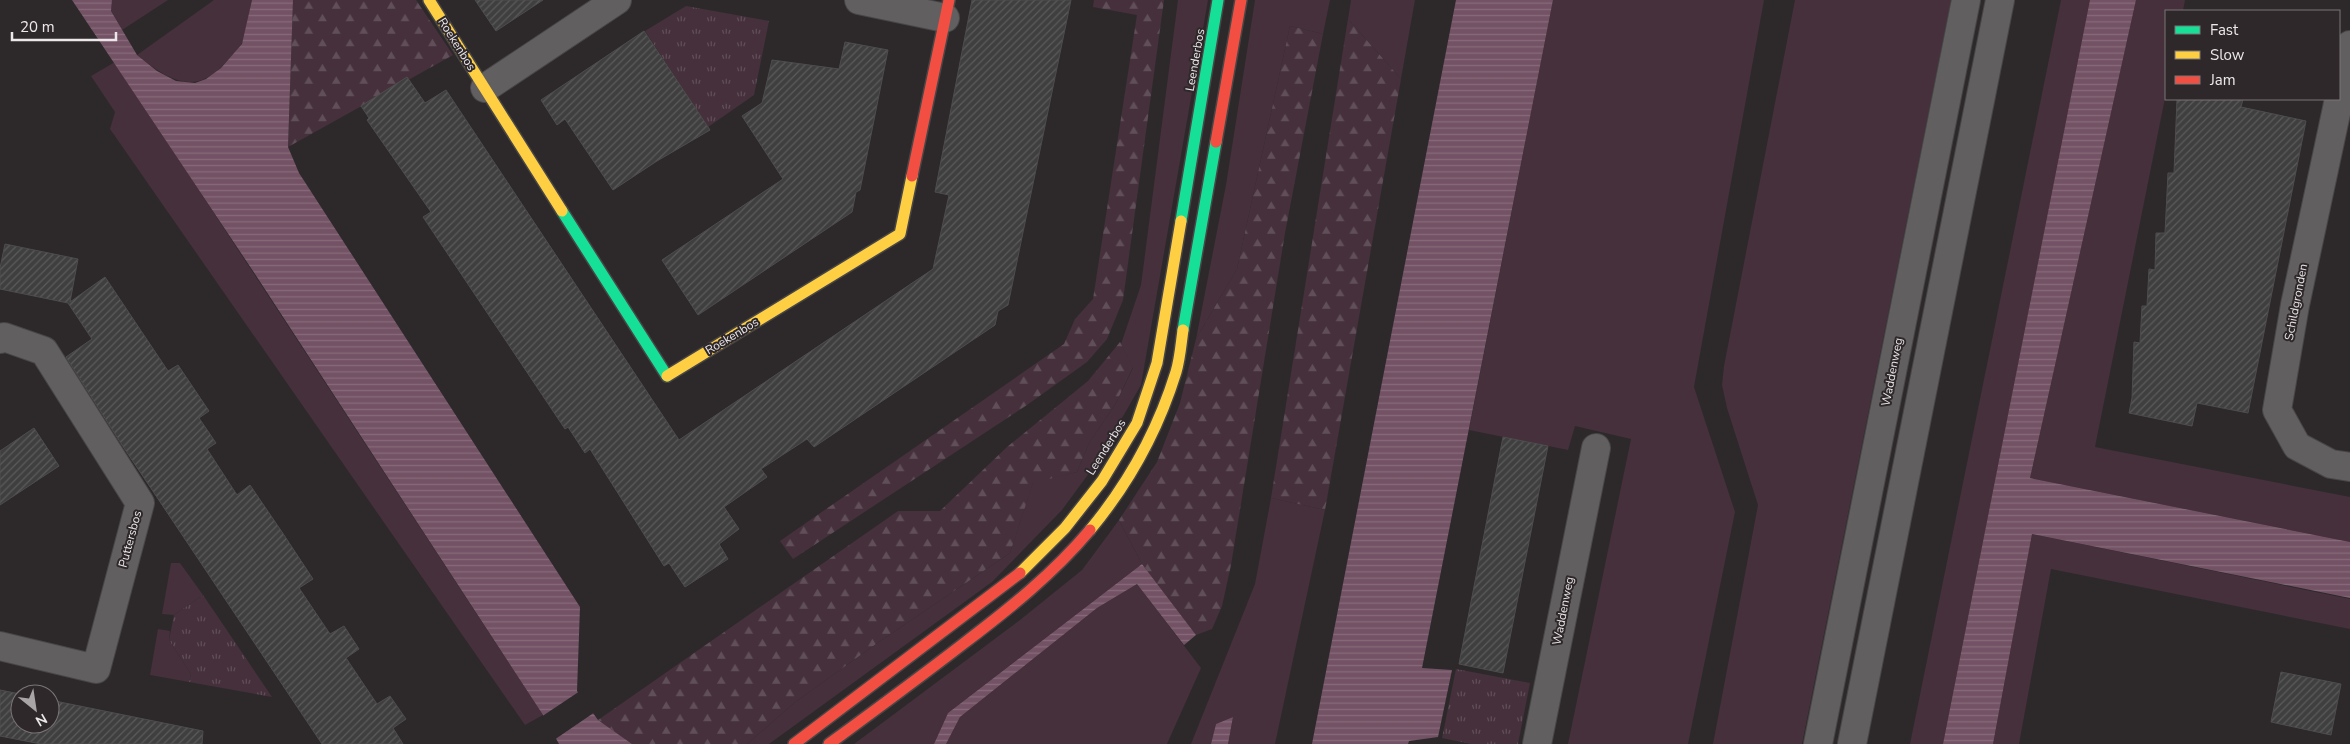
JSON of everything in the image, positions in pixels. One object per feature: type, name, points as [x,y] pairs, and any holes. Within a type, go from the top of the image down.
[{"type":"main road","name":"Roekenbos","points":[[429,0],[668,376],[900,234],[947,9]]},
{"type":"main road","name":"Leenderbos","points":[[794,744],[1014,579],[1065,528],[1102,481],[1137,423],[1158,363],[1218,0]]},
{"type":"main road","points":[[829,744],[896,696],[1009,609],[1066,559],[1116,499],[1147,446],[1176,371],[1241,0]]},
{"type":"street","points":[[485,88],[617,0]]},
{"type":"street","name":"Roekenbos","points":[[859,0],[947,9]]},
{"type":"street","name":"Waddenweg","points":[[1818,744],[1966,0]]},
{"type":"street","points":[[1852,744],[2000,0]]},
{"type":"street","name":"Schildgronden","points":[[2340,93],[2350,45]]},
{"type":"street","name":"Schildgronden","points":[[2339,100],[2295,306],[2277,410],[2297,446],[2331,464],[2350,467]]},
{"type":"street","name":"Puttersbos","points":[[0,339],[4,337],[44,351],[140,503],[96,669],[0,646]]},
{"type":"street","name":"Waddenweg","points":[[1537,744],[1596,448]]},
{"type":"green space","points":[[112,0],[168,0],[122,30],[111,11]]},
{"type":"green space","points":[[214,0],[252,0],[241,45],[215,73],[192,82],[181,81],[159,71],[137,55]]},
{"type":"green space","points":[[293,0],[416,0],[453,55],[288,147]]},
{"type":"green space","points":[[1094,0],[1164,0],[1123,300],[1107,339],[1087,362],[1027,405],[793,559],[780,541],[1064,344],[1075,319],[1093,299],[1137,15],[1093,7]]},
{"type":"green space","points":[[1178,0],[1208,0],[1141,385],[1095,465],[1062,510],[992,582],[769,744],[747,744],[794,703],[876,644],[1010,553],[1033,482],[1077,472],[1089,443],[1116,403],[1133,368],[1121,344],[1141,285]]},
{"type":"green space","points":[[1255,0],[1330,0],[1323,34],[1290,26],[1237,269],[1196,339],[1226,185]]},
{"type":"green space","points":[[1351,0],[1415,0],[1401,79],[1348,19]]},
{"type":"green space","points":[[1553,0],[1764,0],[1694,387],[1735,512],[1688,744],[1568,744],[1631,439],[1575,426],[1568,450],[1469,430]]},
{"type":"green space","points":[[1795,0],[1951,0],[1802,744],[1713,744],[1758,505],[1727,408],[1722,385],[1724,366]]},
{"type":"green space","points":[[2061,0],[2091,0],[1943,744],[1910,744]]},
{"type":"green space","points":[[2136,0],[2185,0],[2183,10],[2165,10],[2165,98],[2095,447],[2350,497],[2350,542],[2030,478]]},
{"type":"green space","points":[[686,6],[769,21],[754,95],[708,127],[645,31]]},
{"type":"green space","points":[[1348,19],[1401,79],[1325,510],[1271,498]]},
{"type":"green space","points":[[1290,26],[1323,34],[1285,233],[1231,565],[1222,606],[1212,629],[1196,635],[1142,564],[1119,520],[1157,462],[1180,403],[1196,339],[1237,269]]},
{"type":"green space","points":[[115,62],[543,715],[525,725],[110,129],[115,112],[91,76]]},
{"type":"green space","points":[[1120,342],[1133,367],[1116,403],[1089,443],[1077,472],[1033,483],[1010,553],[876,644],[794,703],[747,744],[632,744],[598,720],[898,511],[940,511],[1007,447],[1088,381]]},
{"type":"green space","points":[[1271,498],[1325,510],[1275,744],[1228,744],[1233,717],[1216,724],[1211,744],[1191,744],[1255,584]]},
{"type":"green space","points":[[1119,520],[1142,564],[948,713],[934,744],[854,744],[1020,620],[1082,570]]},
{"type":"green space","points":[[2032,534],[2350,599],[2350,629],[2051,569],[2019,744],[1993,744]]},
{"type":"green space","points":[[171,563],[180,563],[203,595],[174,615],[162,614]]},
{"type":"green space","points":[[1137,584],[1201,668],[1167,744],[946,744],[960,717],[1097,608]]},
{"type":"green space","points":[[203,595],[272,697],[189,682],[191,674],[169,640],[174,615]]},
{"type":"green space","points":[[158,629],[170,631],[169,640],[191,674],[189,682],[150,675]]},
{"type":"green space","points":[[1456,669],[1530,683],[1518,744],[1471,744],[1442,738]]},
{"type":"shaded area","points":[[72,0],[112,0],[111,11],[137,55],[157,71],[176,81],[195,83],[206,79],[221,68],[242,44],[252,0],[293,0],[288,147],[299,173],[580,607],[577,691],[598,720],[632,744],[559,744],[543,715],[253,271]]},
{"type":"shaded area","points":[[1456,0],[1553,0],[1422,668],[1452,670],[1438,737],[1409,741],[1408,744],[1312,744]]},
{"type":"shaded area","points":[[2090,0],[2136,0],[2030,478],[2350,542],[2350,598],[2032,534],[1993,744],[1943,744]]},
{"type":"shaded area","points":[[1142,564],[1196,635],[1184,645],[1137,584],[1097,608],[960,717],[946,744],[934,744],[948,713]]},
{"type":"shaded area","points":[[1233,717],[1228,744],[1211,744],[1216,724]]},
{"type":"pier","points":[[580,691],[595,712],[554,740],[541,717]]},
{"type":"building","points":[[475,0],[543,0],[496,31]]},
{"type":"building","points":[[972,0],[1071,0],[1008,305],[998,311],[995,325],[814,447],[807,439],[761,469],[767,477],[724,507],[739,529],[719,544],[728,559],[685,587],[669,563],[664,566],[590,449],[585,453],[568,427],[565,429],[423,217],[431,212],[367,120],[369,118],[361,106],[407,77],[425,103],[446,90],[679,440],[933,269],[949,195],[935,192]]},
{"type":"building","points":[[644,31],[710,130],[657,161],[613,190],[565,119],[557,125],[541,100]]},
{"type":"building","points":[[845,42],[888,50],[860,190],[856,192],[852,212],[698,315],[662,260],[783,179],[742,116],[762,103],[772,60],[839,69]]},
{"type":"building","points":[[2177,100],[2243,100],[2241,107],[2306,121],[2248,413],[2197,403],[2192,426],[2129,413],[2132,398],[2134,342],[2140,343],[2142,306],[2147,306],[2149,269],[2155,270],[2156,233],[2165,233],[2168,173],[2174,173]]},
{"type":"building","points":[[5,244],[78,259],[70,302],[105,277],[168,371],[178,365],[209,411],[199,418],[216,443],[207,449],[237,495],[250,485],[282,532],[313,579],[299,588],[330,634],[344,626],[359,649],[346,658],[377,704],[390,696],[406,719],[393,728],[403,744],[322,744],[122,445],[66,357],[92,339],[68,303],[0,289],[0,268]]},
{"type":"building","points":[[34,428],[59,466],[0,505],[0,451]]},
{"type":"building","points":[[1503,437],[1548,446],[1503,673],[1459,664]]},
{"type":"building","points":[[2281,672],[2341,684],[2331,735],[2271,722]]},
{"type":"building","points":[[0,690],[10,692],[10,734],[60,734],[60,702],[203,731],[202,744],[41,744],[0,736]]},
{"type":"traffic: fast","points":[[1181,221],[1218,0]]},
{"type":"traffic: fast","points":[[1183,330],[1216,142]]},
{"type":"traffic: fast","points":[[562,211],[667,376]]},
{"type":"traffic: slow","points":[[429,0],[562,211]]},
{"type":"traffic: slow","points":[[667,376],[900,234],[912,176]]},
{"type":"traffic: slow","points":[[1020,573],[1065,528],[1102,481],[1137,423],[1157,363],[1181,221]]},
{"type":"traffic: slow","points":[[1090,530],[1130,475],[1151,435],[1169,394],[1176,372],[1183,330]]},
{"type":"traffic: jam","points":[[912,176],[949,0]]},
{"type":"traffic: jam","points":[[1216,142],[1241,0]]},
{"type":"traffic: jam","points":[[829,744],[1014,604],[1046,576],[1090,530]]},
{"type":"traffic: jam","points":[[794,744],[1020,573]]}]
